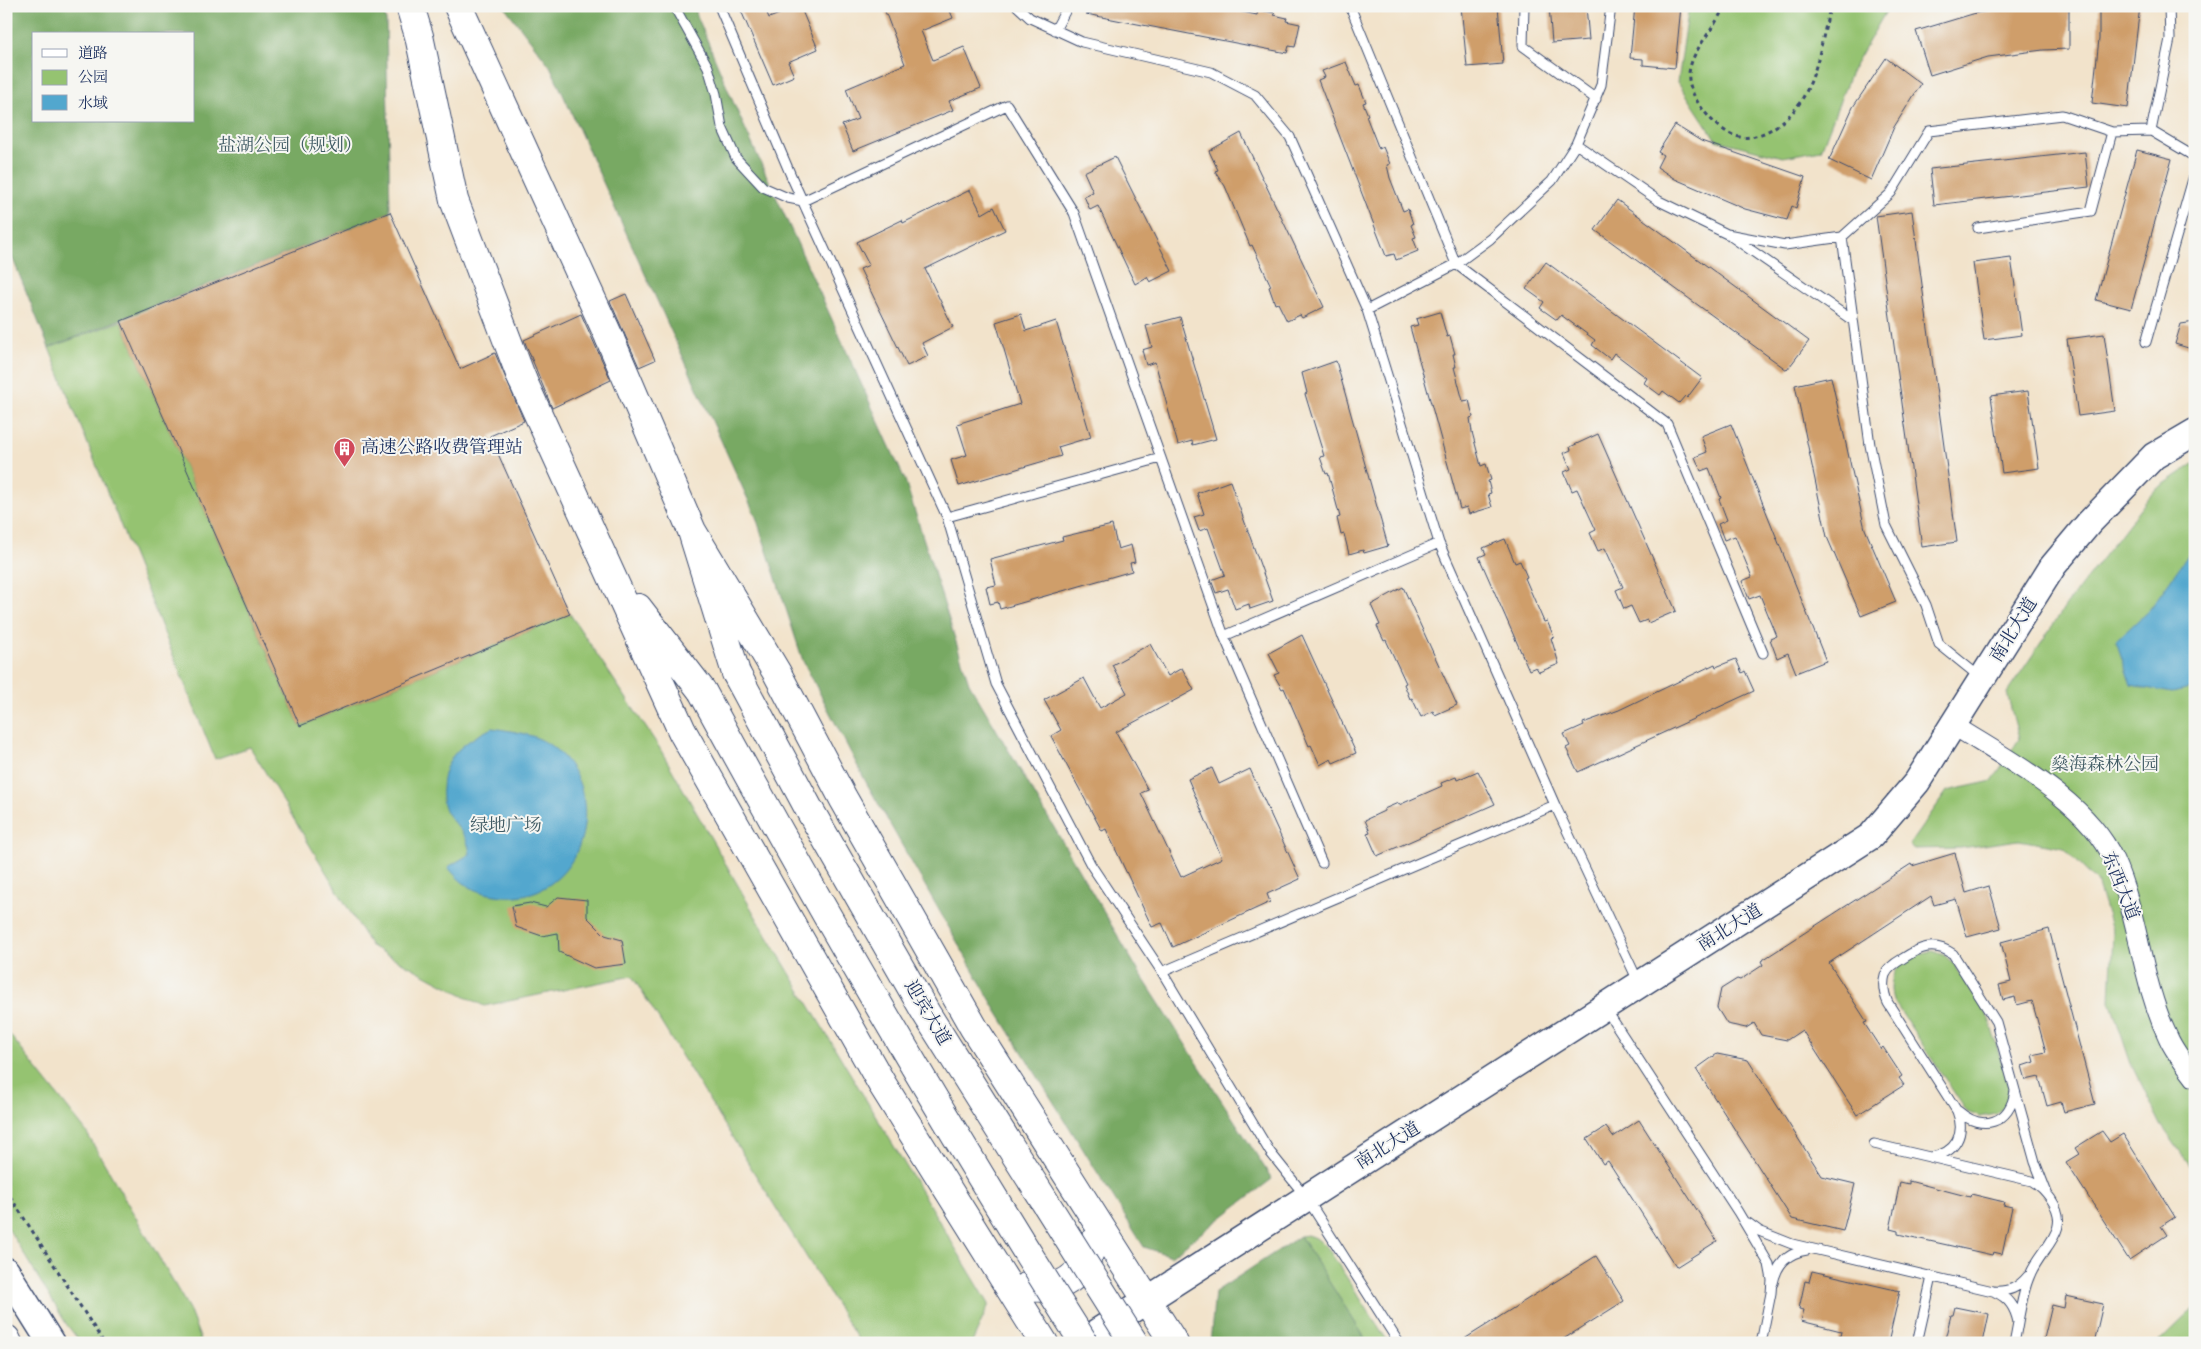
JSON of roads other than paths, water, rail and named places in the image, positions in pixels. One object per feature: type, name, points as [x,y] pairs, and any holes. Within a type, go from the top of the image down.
[{"type":"main road","points":[[410,6],[419,36],[454,200],[522,379],[682,731],[882,1084],[1044,1343]]},
{"type":"main road","points":[[458,6],[610,339],[692,531],[777,673],[843,798],[974,1028],[1174,1343]]},
{"type":"main road","name":"迎宾大道","points":[[692,531],[736,673],[808,809],[926,1013],[1134,1343]]},
{"type":"main road","points":[[608,569],[702,691],[777,830],[895,1036],[1082,1343]]},
{"type":"main road","points":[[994,1263],[1006,1275],[1027,1286],[1039,1289],[1058,1287],[1066,1283],[1088,1260],[1093,1243],[1092,1227],[1086,1204]]},
{"type":"main road","points":[[6,1339],[8,1343]]},
{"type":"street","name":"南北大道","points":[[1082,1343],[1146,1299],[1605,1008],[1871,836],[1917,782],[1983,680],[2053,566],[2089,523],[2154,456],[2195,432]]},
{"type":"street","name":"东西大道","points":[[1953,725],[2055,791],[2089,824],[2108,851],[2132,909],[2152,995],[2168,1037],[2195,1078]]},
{"type":"street","points":[[6,1270],[51,1343]]},
{"type":"lane","points":[[674,6],[708,67],[716,94],[722,127],[736,158],[763,187],[788,198],[803,201],[1006,105],[1074,212],[1224,636],[1322,863]]},
{"type":"lane","points":[[719,6],[803,201],[947,517],[996,684],[1090,865],[1162,972],[1270,1152],[1306,1198],[1399,1343]]},
{"type":"lane","points":[[1017,6],[1030,18],[1082,42],[1210,72],[1255,95],[1290,137],[1367,310],[1439,543],[1555,805],[1640,985]]},
{"type":"lane","points":[[1055,30],[1068,6]]},
{"type":"lane","points":[[1350,6],[1456,264],[1666,424],[1763,653]]},
{"type":"lane","points":[[1524,6],[1523,46],[1596,99]]},
{"type":"lane","points":[[1367,310],[1456,264],[1490,239],[1552,181],[1576,144],[1602,86],[1612,6]]},
{"type":"lane","points":[[2152,130],[2170,39],[2169,6]]},
{"type":"lane","points":[[1727,234],[1785,245],[1842,237],[1891,193],[1929,131],[2062,115],[2112,132],[2152,130],[2195,157]]},
{"type":"lane","points":[[1978,228],[2091,211],[2112,132]]},
{"type":"lane","points":[[1576,144],[1659,201],[1727,234],[1852,320]]},
{"type":"lane","points":[[2146,342],[2195,172]]},
{"type":"lane","points":[[1842,237],[1870,445],[1886,525],[1926,605],[1939,644],[1983,680]]},
{"type":"lane","points":[[947,517],[1161,458]]},
{"type":"lane","points":[[1224,636],[1439,543]]},
{"type":"lane","points":[[1162,972],[1555,805]]},
{"type":"lane","points":[[1931,1157],[1943,1155],[1951,1150],[1957,1142],[1961,1127],[1957,1111],[1888,1003],[1884,992],[1885,976],[1890,968],[1917,949],[1937,947],[1946,950],[1959,961],[1992,1012],[2047,1193]]},
{"type":"lane","points":[[1605,1008],[1738,1212],[1769,1264],[1772,1280],[1771,1293]]},
{"type":"lane","points":[[1957,1111],[1971,1121],[1995,1122],[2008,1111],[2014,1098],[2015,1089]]},
{"type":"lane","points":[[1738,1212],[1759,1231],[1775,1239],[1993,1291],[2005,1292],[2015,1288],[2030,1274],[2056,1234],[2060,1224],[2055,1206],[2041,1186],[2032,1181],[1874,1144]]},
{"type":"lane","points":[[1761,1343],[1775,1274],[1786,1257],[1795,1252],[1811,1249]]},
{"type":"lane","points":[[2014,1343],[2030,1274]]},
{"type":"lane","points":[[1917,1343],[1932,1277]]},
{"type":"lane","points":[[1993,1291],[2004,1296],[2011,1304],[2018,1324]]},
{"type":"water","points":[[2195,545],[2195,688],[2172,693],[2131,685],[2116,641],[2150,609]]},
{"type":"water","points":[[492,728],[513,731],[547,743],[569,764],[581,789],[585,816],[580,842],[568,866],[550,884],[525,895],[495,895],[481,892],[463,883],[448,867],[470,854],[465,837],[446,812],[442,799],[443,777],[446,768],[457,751]]},
{"type":"place","name":"高速公路收费管理站","points":[[345,467]]},
{"type":"park label","name":"盐湖公园（规划）","points":[[290,146]]},
{"type":"park label","name":"燊海森林公园","points":[[2105,765]]},
{"type":"park label","name":"绿地广场","points":[[506,826]]}]
